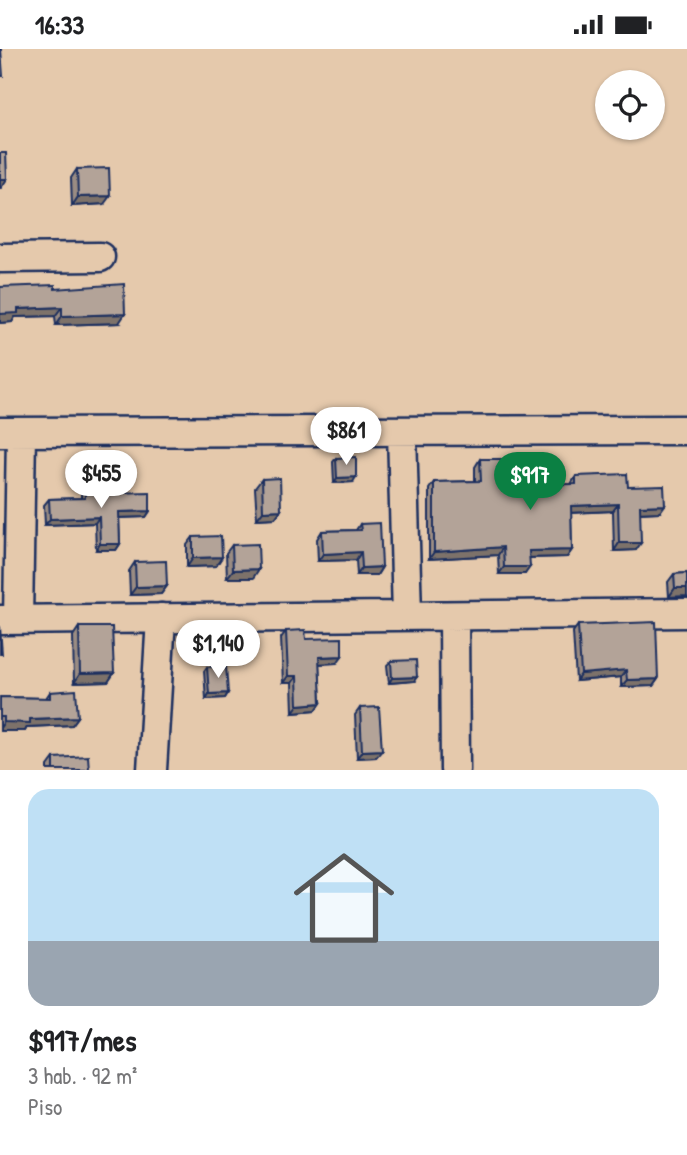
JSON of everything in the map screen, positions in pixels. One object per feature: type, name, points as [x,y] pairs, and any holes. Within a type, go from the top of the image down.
[{"type":"street","points":[[0,258],[100,257]]},
{"type":"street","points":[[687,430],[11,432],[9,620],[687,613]]},
{"type":"street","points":[[402,431],[407,616]]},
{"type":"street","points":[[454,615],[455,770]]},
{"type":"street","points":[[152,770],[161,618]]},
{"type":"building","points":[[1,49],[3,76],[0,76]]},
{"type":"building","points":[[0,153],[6,153],[7,179],[0,179]]},
{"type":"building","points":[[109,168],[110,196],[78,197],[77,169]]},
{"type":"building","points":[[124,284],[125,314],[62,316],[62,307],[18,309],[18,313],[0,314],[0,287],[55,285],[55,289]]},
{"type":"building","points":[[356,457],[356,477],[337,478],[336,458]]},
{"type":"building","points":[[480,459],[501,459],[502,485],[576,484],[576,476],[627,474],[628,487],[664,486],[665,505],[640,506],[641,543],[619,543],[618,504],[571,506],[572,550],[529,551],[530,567],[504,567],[503,547],[434,552],[434,482],[481,481]]},
{"type":"building","points":[[280,478],[281,510],[263,511],[262,479]]},
{"type":"building","points":[[110,488],[111,493],[150,492],[150,511],[119,512],[120,544],[100,544],[99,517],[50,519],[49,499],[85,498],[85,489]]},
{"type":"building","points":[[380,523],[382,567],[362,568],[361,552],[323,554],[322,531],[361,530],[360,524]]},
{"type":"building","points":[[221,536],[222,557],[193,558],[193,537]]},
{"type":"building","points":[[258,544],[259,569],[233,570],[232,545]]},
{"type":"building","points":[[166,561],[167,586],[136,587],[135,562]]},
{"type":"building","points":[[687,573],[687,588],[675,588],[674,574]]},
{"type":"building","points":[[656,622],[658,679],[627,680],[626,670],[581,674],[578,625]]},
{"type":"building","points":[[79,627],[112,627],[114,673],[80,674]]},
{"type":"building","points":[[305,630],[306,639],[342,638],[342,656],[319,657],[321,703],[298,705],[297,676],[288,676],[286,631]]},
{"type":"building","points":[[416,660],[417,677],[392,678],[391,661]]},
{"type":"building","points":[[226,666],[228,693],[209,694],[207,667]]},
{"type":"building","points":[[76,690],[78,717],[30,719],[30,723],[4,722],[4,717],[0,717],[0,697],[50,698],[50,692]]},
{"type":"building","points":[[379,707],[382,750],[362,751],[360,708]]},
{"type":"building","points":[[88,756],[89,770],[54,770],[54,758]]}]
